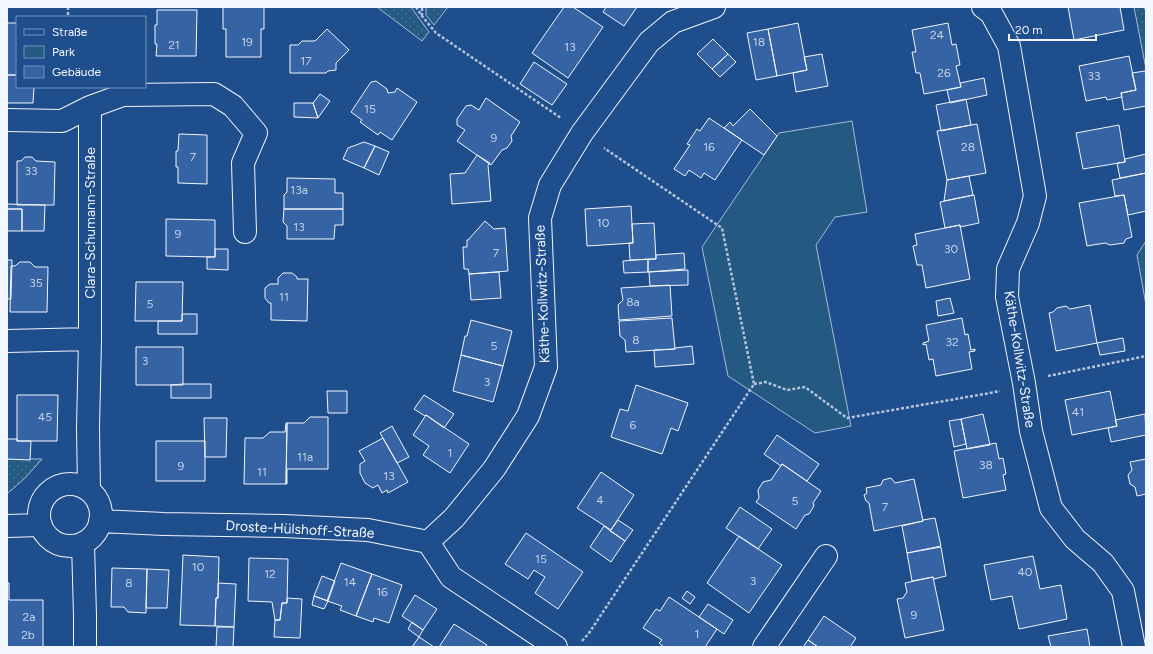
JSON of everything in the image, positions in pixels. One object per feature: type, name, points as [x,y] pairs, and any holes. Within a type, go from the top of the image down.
[{"type":"street","name":"Käthe-Kollwitz-Straße","points":[[428,542],[454,518],[494,469],[528,416],[546,367],[540,218],[550,184],[582,133],[649,42],[673,22],[714,7]]},
{"type":"street","name":"Käthe-Kollwitz-Straße","points":[[983,7],[991,13],[1009,46],[1035,196],[1028,223],[1008,269],[1007,297],[1024,383],[1031,431],[1051,508],[1075,539],[1103,563],[1123,591],[1134,647]]},
{"type":"street","points":[[7,120],[62,121],[90,107],[123,95],[214,94],[233,106],[256,132],[243,163],[245,232]]},
{"type":"street","name":"Clara-Schumann-Straße","points":[[89,490],[90,107]]},
{"type":"street","points":[[7,341],[90,339]]},
{"type":"street","points":[[69,484],[79,485],[89,490],[95,496],[99,506],[100,521],[96,531],[89,539],[73,546],[62,545],[53,540],[46,534],[41,525],[39,515],[41,504],[48,493],[57,487],[69,484]]},
{"type":"street","name":"Droste-Hülshoff-Straße","points":[[100,521],[368,530],[428,542]]},
{"type":"street","points":[[7,526],[41,525]]},
{"type":"street","points":[[83,542],[85,647]]},
{"type":"street","points":[[428,542],[451,577],[556,647]]},
{"type":"street","points":[[764,647],[826,556]]},
{"type":"path","points":[[416,7],[436,33],[722,228],[754,384],[589,633],[580,642]]},
{"type":"path","points":[[422,7],[422,16]]},
{"type":"path","points":[[754,384],[766,382],[787,390],[805,387],[847,418],[990,393],[1049,375],[1146,356]]},
{"type":"green space","points":[[377,7],[411,7],[429,32],[422,41]]},
{"type":"green space","points":[[426,7],[448,7],[434,25],[426,15]]},
{"type":"green space","points":[[1134,7],[1146,7],[1146,69]]},
{"type":"green space","points":[[852,121],[867,212],[835,217],[816,245],[851,426],[815,433],[728,376],[702,247],[779,133]]},
{"type":"green space","points":[[1146,241],[1146,305],[1137,255]]},
{"type":"green space","points":[[7,459],[42,459],[25,478],[7,494]]},
{"type":"building","points":[[223,7],[264,7],[264,29],[261,29],[261,57],[226,57],[226,29],[223,29]]},
{"type":"building","points":[[564,7],[573,7],[603,27],[568,78],[532,53]]},
{"type":"building","points":[[606,7],[637,7],[624,26],[603,12]]},
{"type":"building","points":[[1068,7],[1120,7],[1124,30],[1074,40]]},
{"type":"building","points":[[157,10],[197,10],[196,56],[156,56],[157,44],[155,44],[155,25],[157,25]]},
{"type":"building","points":[[7,23],[16,23],[16,75],[7,75]]},
{"type":"building","points":[[798,23],[807,70],[777,76],[768,29]]},
{"type":"building","points":[[948,23],[952,45],[956,44],[960,65],[956,66],[961,87],[924,94],[920,73],[916,73],[912,52],[916,52],[912,30]]},
{"type":"building","points":[[327,29],[349,50],[336,63],[336,70],[328,71],[326,73],[290,73],[290,45],[298,45],[302,41],[315,41]]},
{"type":"building","points":[[768,29],[777,76],[756,80],[747,33]]},
{"type":"building","points":[[713,39],[728,54],[712,69],[697,54]]},
{"type":"building","points":[[728,54],[736,62],[720,77],[712,69]]},
{"type":"building","points":[[822,54],[828,86],[796,92],[793,73],[807,70],[804,57]]},
{"type":"building","points":[[1129,56],[1136,90],[1121,93],[1122,97],[1107,100],[1106,97],[1086,101],[1079,66]]},
{"type":"building","points":[[534,62],[567,84],[552,105],[520,84]]},
{"type":"building","points":[[1145,71],[1146,106],[1124,110],[1121,93],[1136,90],[1132,73]]},
{"type":"building","points":[[7,75],[16,75],[16,88],[34,88],[33,103],[7,103]]},
{"type":"building","points":[[984,78],[987,95],[950,103],[947,90],[961,87],[960,83]]},
{"type":"building","points":[[376,81],[387,89],[388,93],[395,92],[397,88],[417,102],[392,140],[380,132],[378,135],[360,122],[362,120],[351,112],[371,82]]},
{"type":"building","points":[[320,94],[330,101],[318,118],[313,103]]},
{"type":"building","points":[[486,98],[520,122],[511,136],[512,141],[507,148],[502,150],[491,165],[457,141],[465,130],[457,125],[457,119],[466,106],[471,105],[479,110]]},
{"type":"building","points":[[966,99],[971,125],[941,131],[936,105]]},
{"type":"building","points":[[294,103],[313,103],[318,118],[294,117]]},
{"type":"building","points":[[750,109],[777,136],[764,155],[724,128],[730,122],[733,126]]},
{"type":"building","points":[[709,118],[742,140],[715,180],[704,173],[701,178],[689,170],[685,176],[674,169],[690,145],[687,144],[697,129],[700,131]]},
{"type":"building","points":[[977,124],[986,173],[947,180],[937,131]]},
{"type":"building","points":[[1119,125],[1125,162],[1083,169],[1076,133]]},
{"type":"building","points":[[179,134],[207,135],[207,184],[178,183],[176,151],[178,151]]},
{"type":"building","points":[[364,142],[375,146],[364,168],[343,159],[348,148]]},
{"type":"building","points":[[375,146],[389,152],[379,175],[364,168]]},
{"type":"building","points":[[1146,154],[1146,173],[1120,178],[1117,163],[1125,162],[1125,159]]},
{"type":"building","points":[[477,155],[490,163],[488,165],[491,201],[452,204],[450,174],[465,173]]},
{"type":"building","points":[[25,157],[32,157],[36,161],[55,162],[54,205],[17,205],[17,161],[21,161]]},
{"type":"building","points":[[1146,173],[1146,211],[1128,215],[1124,195],[1115,196],[1112,180]]},
{"type":"building","points":[[969,176],[973,195],[944,201],[947,180]]},
{"type":"building","points":[[287,178],[335,179],[335,193],[343,193],[343,209],[284,209],[284,195],[287,192]]},
{"type":"building","points":[[974,195],[979,223],[945,228],[940,202]]},
{"type":"building","points":[[1124,195],[1132,237],[1126,239],[1124,243],[1110,245],[1105,243],[1087,246],[1079,203]]},
{"type":"building","points":[[7,204],[45,205],[44,231],[22,231],[22,209],[7,209]]},
{"type":"building","points":[[631,206],[633,243],[587,246],[585,209]]},
{"type":"building","points":[[7,209],[22,209],[22,231],[7,231]]},
{"type":"building","points":[[284,209],[343,209],[343,225],[335,225],[334,239],[287,239],[287,226],[283,222]]},
{"type":"building","points":[[166,219],[215,220],[215,257],[166,256]]},
{"type":"building","points":[[485,221],[494,229],[505,228],[508,271],[469,274],[468,269],[464,269],[463,247],[467,247],[467,240]]},
{"type":"building","points":[[654,223],[656,259],[630,260],[629,243],[633,243],[632,224]]},
{"type":"building","points":[[960,225],[970,279],[926,288],[922,265],[917,265],[913,246],[917,245],[915,234]]},
{"type":"building","points":[[215,249],[228,249],[228,270],[207,269],[207,257],[215,257]]},
{"type":"building","points":[[684,253],[685,269],[648,272],[648,259],[656,259],[656,255]]},
{"type":"building","points":[[648,259],[648,272],[624,273],[623,261]]},
{"type":"building","points":[[7,260],[12,260],[11,299],[7,299]]},
{"type":"building","points":[[20,262],[30,262],[35,267],[48,267],[47,312],[10,312],[11,266],[15,266]]},
{"type":"building","points":[[688,270],[688,285],[650,286],[649,272]]},
{"type":"building","points":[[499,272],[501,298],[471,300],[469,274]]},
{"type":"building","points":[[283,273],[292,273],[297,277],[297,279],[308,279],[307,321],[271,320],[271,303],[269,303],[265,298],[265,288],[270,284],[278,284],[278,278]]},
{"type":"building","points":[[136,282],[183,282],[182,321],[135,321]]},
{"type":"building","points":[[670,285],[672,316],[619,320],[618,305],[623,300],[621,288]]},
{"type":"building","points":[[950,298],[954,313],[938,316],[936,301]]},
{"type":"building","points":[[1090,305],[1097,343],[1056,351],[1049,313],[1053,312],[1057,308],[1066,306],[1070,309]]},
{"type":"building","points":[[182,314],[197,314],[197,334],[158,334],[158,321],[182,321]]},
{"type":"building","points":[[672,318],[675,349],[626,352],[625,340],[620,336],[619,321]]},
{"type":"building","points":[[962,318],[965,335],[968,334],[971,350],[975,349],[975,351],[969,352],[972,369],[936,376],[933,359],[929,360],[926,344],[923,345],[923,343],[929,341],[926,325]]},
{"type":"building","points":[[471,320],[512,331],[503,366],[461,355],[465,336],[467,336]]},
{"type":"building","points":[[1123,338],[1125,351],[1100,355],[1097,343]]},
{"type":"building","points":[[692,346],[694,364],[655,367],[654,350],[675,349]]},
{"type":"building","points":[[136,347],[183,347],[183,385],[136,385]]},
{"type":"building","points":[[461,355],[503,366],[493,402],[453,391]]},
{"type":"building","points":[[211,384],[211,398],[171,398],[171,385]]},
{"type":"building","points":[[636,385],[688,403],[678,431],[671,428],[662,454],[611,437],[620,409],[628,411]]},
{"type":"building","points":[[327,391],[347,391],[347,413],[328,413]]},
{"type":"building","points":[[1110,391],[1117,426],[1072,435],[1065,400]]},
{"type":"building","points":[[17,395],[58,395],[57,441],[17,441]]},
{"type":"building","points":[[424,395],[454,414],[444,428],[426,415],[425,416],[414,409]]},
{"type":"building","points":[[983,414],[990,445],[967,449],[961,419]]},
{"type":"building","points":[[1145,414],[1146,435],[1111,442],[1108,428],[1117,426],[1115,420]]},
{"type":"building","points":[[426,415],[469,444],[450,473],[423,455],[429,446],[413,435]]},
{"type":"building","points":[[310,417],[328,417],[328,469],[287,469],[286,484],[287,423],[304,423]]},
{"type":"building","points":[[204,418],[227,418],[226,457],[205,457]]},
{"type":"building","points":[[961,419],[966,444],[954,447],[949,421]]},
{"type":"building","points":[[287,423],[286,484],[244,484],[245,438],[263,438],[270,432],[285,432]]},
{"type":"building","points":[[392,426],[409,457],[397,463],[380,433]]},
{"type":"building","points":[[777,435],[819,464],[807,481],[764,454]]},
{"type":"building","points":[[383,438],[408,482],[388,493],[387,490],[382,493],[378,485],[373,488],[365,483],[360,473],[360,464],[365,461],[359,451]]},
{"type":"building","points":[[7,439],[31,441],[30,460],[7,459]]},
{"type":"building","points":[[156,441],[205,441],[205,481],[156,481]]},
{"type":"building","points":[[996,443],[999,459],[1003,458],[1006,474],[1003,475],[1006,490],[963,498],[954,451]]},
{"type":"building","points":[[1146,459],[1146,494],[1137,496],[1135,487],[1130,484],[1128,475],[1132,470],[1130,462]]},
{"type":"building","points":[[782,464],[821,491],[813,503],[814,506],[809,514],[805,515],[796,529],[756,502],[759,498],[758,490],[763,482],[771,480]]},
{"type":"building","points":[[601,472],[634,495],[611,530],[577,508]]},
{"type":"building","points":[[891,478],[895,483],[914,479],[923,521],[874,531],[869,503],[866,501],[864,495],[867,493],[866,488],[881,485],[883,480]]},
{"type":"building","points":[[740,507],[772,529],[758,549],[726,528]]},
{"type":"building","points":[[935,518],[941,546],[907,553],[902,526]]},
{"type":"building","points":[[618,520],[633,530],[625,541],[610,531]]},
{"type":"building","points":[[604,526],[625,541],[611,562],[590,547]]},
{"type":"building","points":[[526,533],[583,572],[558,609],[535,593],[545,577],[534,570],[528,579],[505,564]]},
{"type":"building","points":[[739,536],[782,565],[749,613],[707,583]]},
{"type":"building","points":[[941,547],[946,576],[934,579],[933,577],[912,581],[907,553]]},
{"type":"building","points":[[183,555],[219,557],[218,598],[216,598],[215,626],[180,625]]},
{"type":"building","points":[[1033,556],[1040,589],[1061,585],[1067,619],[1019,629],[1012,596],[991,600],[984,565]]},
{"type":"building","points":[[249,558],[288,559],[287,603],[282,603],[280,620],[275,620],[272,602],[248,601]]},
{"type":"building","points":[[341,563],[372,574],[356,616],[340,610],[342,606],[327,601]]},
{"type":"building","points":[[112,568],[147,569],[146,613],[128,612],[124,607],[111,607]]},
{"type":"building","points":[[147,569],[169,570],[167,608],[146,608]]},
{"type":"building","points":[[372,574],[402,585],[389,623],[374,618],[373,622],[356,616]]},
{"type":"building","points":[[322,576],[335,581],[328,601],[314,596]]},
{"type":"building","points":[[933,577],[944,630],[905,638],[897,599],[903,598],[907,592],[905,583]]},
{"type":"building","points":[[7,583],[9,583],[9,600],[43,600],[43,647],[7,647]]},
{"type":"building","points":[[218,583],[236,584],[234,627],[215,626]]},
{"type":"building","points":[[687,591],[695,597],[690,604],[682,598]]},
{"type":"building","points":[[415,595],[437,609],[423,630],[402,616]]},
{"type":"building","points":[[314,596],[328,601],[324,609],[312,605]]},
{"type":"building","points":[[669,597],[717,629],[705,647],[664,647],[659,643],[662,640],[643,628],[656,609],[660,611]]},
{"type":"building","points":[[287,598],[302,599],[300,638],[274,637],[275,620],[280,620],[282,603],[287,603]]},
{"type":"building","points":[[708,604],[733,620],[724,634],[699,617]]},
{"type":"building","points":[[824,616],[856,638],[850,647],[818,647],[808,640]]},
{"type":"building","points":[[412,622],[423,630],[419,637],[408,629]]},
{"type":"building","points":[[454,624],[487,645],[486,647],[439,647]]},
{"type":"building","points":[[217,627],[234,627],[233,647],[216,647]]},
{"type":"building","points":[[1087,629],[1090,647],[1051,647],[1048,636]]},
{"type":"building","points":[[419,637],[434,647],[412,647]]},
{"type":"building","points":[[808,640],[818,647],[803,647]]}]
